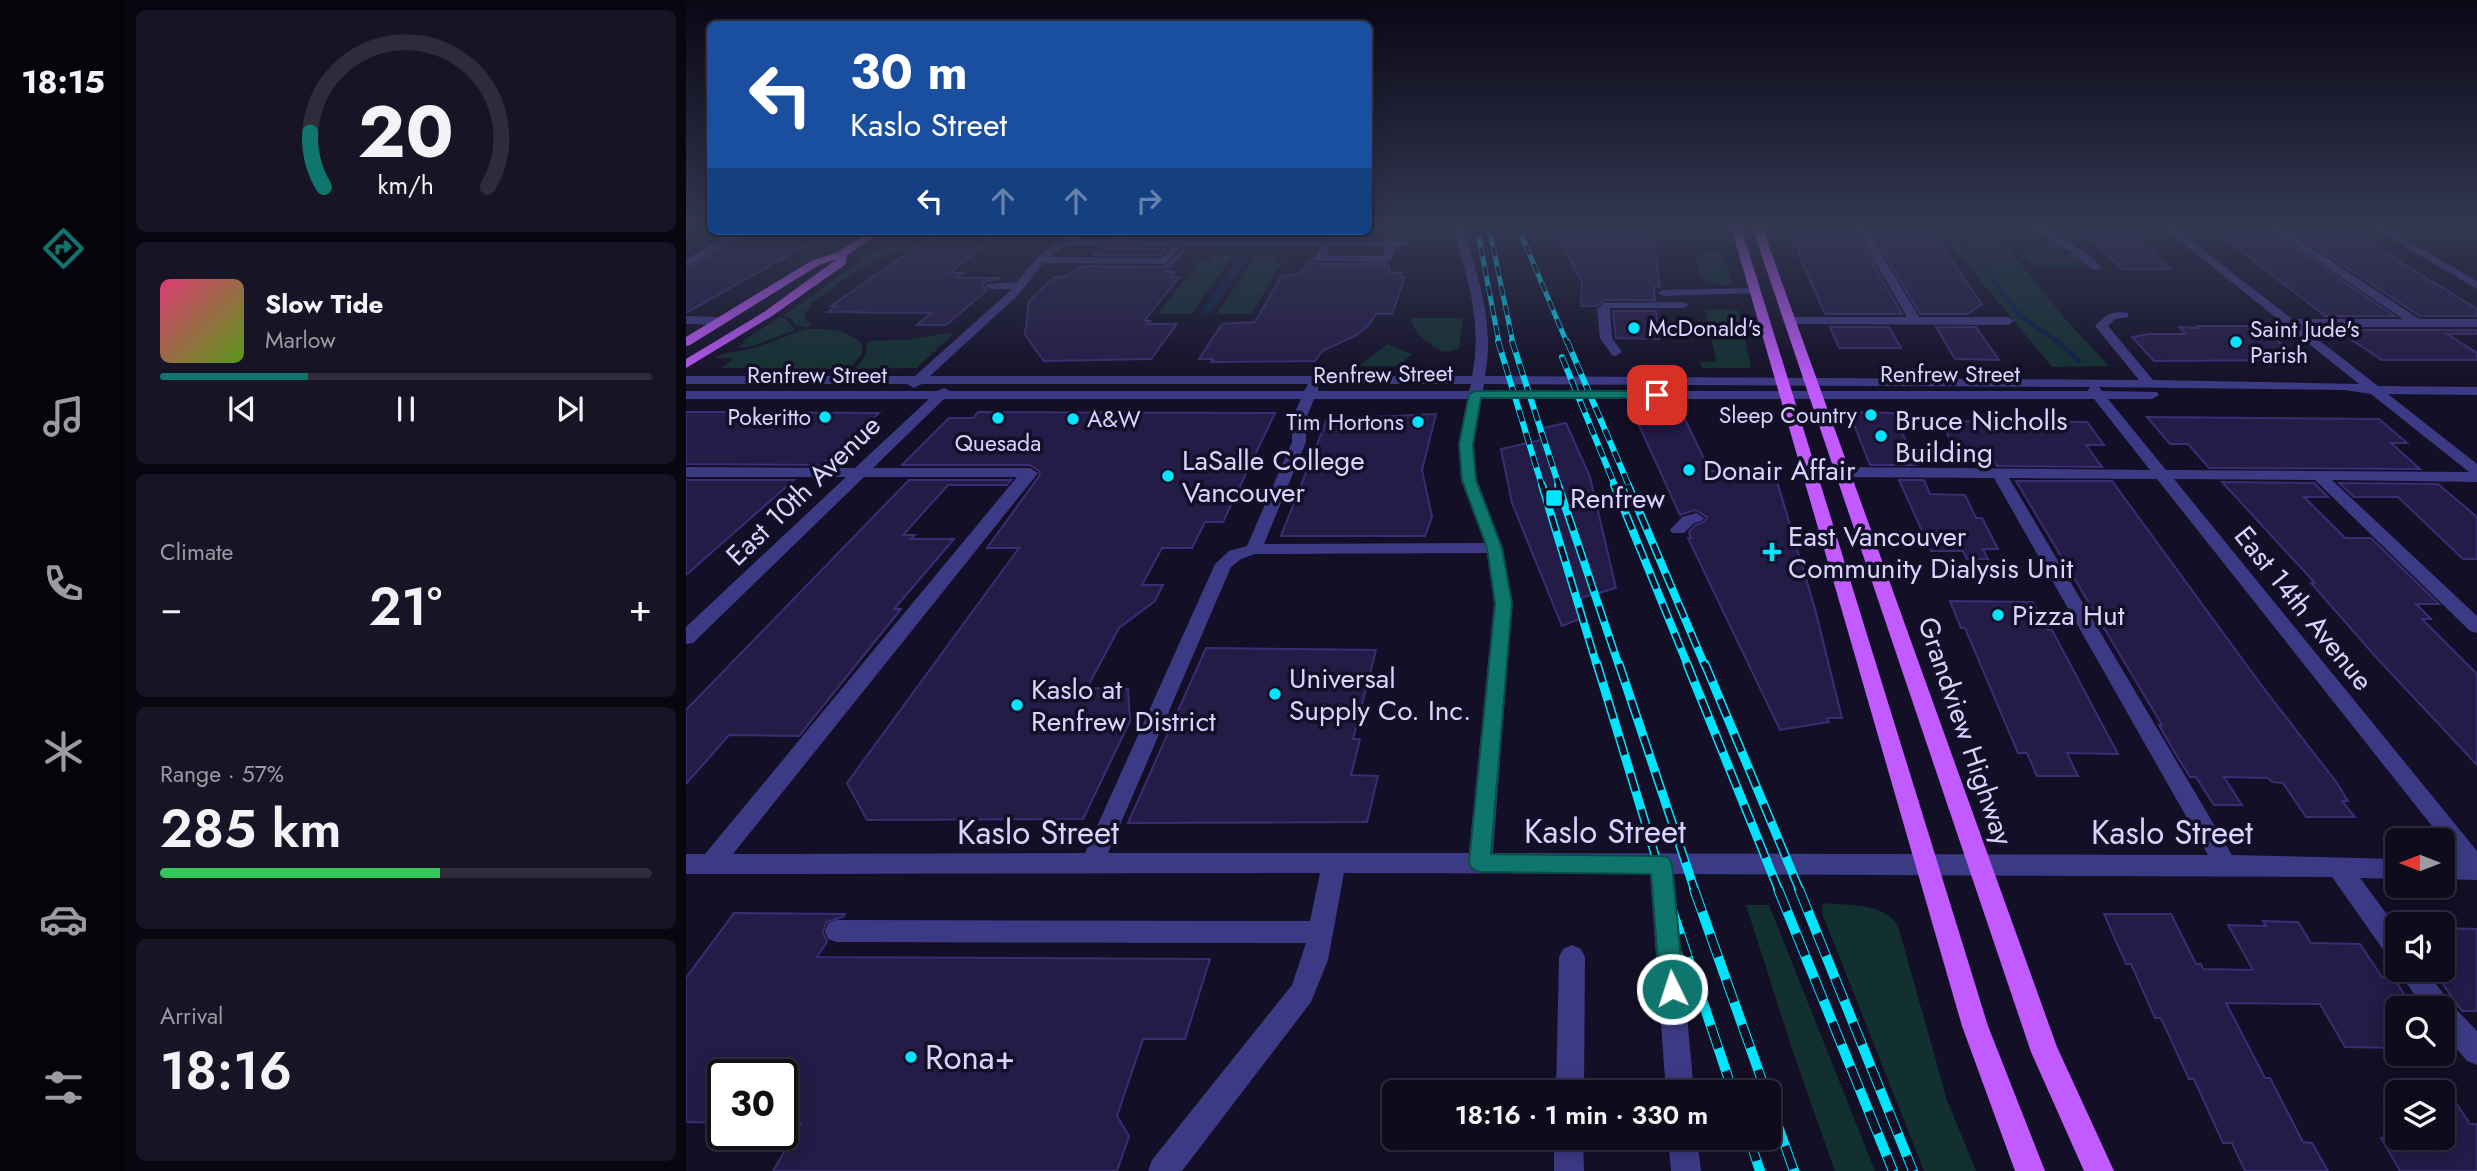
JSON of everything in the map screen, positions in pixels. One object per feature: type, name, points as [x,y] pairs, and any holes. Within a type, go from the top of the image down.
[{"type":"main road","points":[[686,342],[784,282]]},
{"type":"main road","points":[[686,364],[815,282]]},
{"type":"main road","points":[[1751,282],[1975,1026],[2016,1139],[2031,1171]]},
{"type":"main road","name":"Grandview Highway","points":[[1776,282],[2045,1052],[2099,1171]]},
{"type":"street","points":[[900,396],[1024,282]]},
{"type":"street","points":[[1474,282],[1481,308],[1484,349],[1466,444],[1469,480],[1495,548],[1503,603],[1480,863]]},
{"type":"street","points":[[1892,282],[1915,321]]},
{"type":"street","points":[[2237,282],[2477,471]]},
{"type":"street","points":[[2354,282],[2416,323]]},
{"type":"street","points":[[991,286],[1021,285]]},
{"type":"street","points":[[1653,293],[1753,291]]},
{"type":"street","points":[[1616,352],[1606,338],[1603,309],[1613,303],[1683,305]]},
{"type":"street","points":[[2124,315],[2112,316],[2101,326],[2149,383]]},
{"type":"street","points":[[686,320],[722,321]]},
{"type":"street","points":[[1789,321],[2008,321]]},
{"type":"street","points":[[2290,323],[2477,323]]},
{"type":"street","name":"Renfrew Street","points":[[686,380],[1316,380],[1477,387],[1783,388],[1816,396],[2092,388],[2149,383],[2477,391]]},
{"type":"street","name":"East 10th Avenue","points":[[686,638],[956,380]]},
{"type":"street","points":[[1254,549],[1299,442],[1299,419],[1316,380]]},
{"type":"street","name":"Renfrew Street","points":[[1783,388],[1810,380],[2358,396],[2374,390]]},
{"type":"street","name":"Renfrew Street","points":[[686,395],[1309,396],[1477,387]]},
{"type":"street","name":"East 14th Avenue","points":[[2092,388],[2477,869]]},
{"type":"street","points":[[686,472],[1030,473],[1014,489],[711,864]]},
{"type":"street","points":[[1843,472],[2477,477]]},
{"type":"street","points":[[1999,474],[2226,865]]},
{"type":"street","points":[[2318,475],[2477,627]]},
{"type":"street","points":[[1678,530],[1688,520],[1696,518]]},
{"type":"street","points":[[1091,865],[1224,564],[1235,555],[1254,549],[1495,548]]},
{"type":"street","points":[[1163,1171],[1302,993],[1315,960],[1334,863]]},
{"type":"street","name":"Kaslo Street","points":[[686,864],[1979,864],[2385,869]]},
{"type":"street","points":[[1661,865],[1679,1080]]},
{"type":"street","points":[[2339,868],[2385,932]]},
{"type":"street","points":[[2455,869],[2477,869]]},
{"type":"street","points":[[837,932],[1320,932]]},
{"type":"street","points":[[1570,1080],[1572,957]]},
{"type":"street","points":[[2420,982],[2431,996]]},
{"type":"street","points":[[2455,1026],[2477,1051]]},
{"type":"street","points":[[1569,1150],[1569,1171]]},
{"type":"street","points":[[1684,1150],[1686,1171]]},
{"type":"green space","points":[[832,282],[840,282],[812,303],[804,315],[806,322],[812,324],[809,327],[795,325],[791,318],[783,316]]},
{"type":"green space","points":[[1183,282],[1214,282],[1191,314],[1158,314]]},
{"type":"green space","points":[[1239,282],[1271,282],[1251,314],[1217,314]]},
{"type":"green space","points":[[1710,282],[1731,282],[1732,285]]},
{"type":"green space","points":[[1981,282],[2035,282],[2109,366],[2052,367]]},
{"type":"green space","points":[[1705,309],[1738,310],[1751,365],[1749,368],[1702,368],[1700,362],[1716,361]]},
{"type":"green space","points":[[780,317],[786,319],[795,330],[753,346],[737,348],[747,341],[743,341]]},
{"type":"green space","points":[[1411,318],[1463,318],[1459,349],[1444,352],[1433,346],[1418,334]]},
{"type":"green space","points":[[809,329],[831,330],[850,335],[862,344],[862,354],[849,369],[721,368],[734,358],[715,358],[729,352],[761,346]]},
{"type":"green space","points":[[955,332],[917,368],[855,369],[865,356],[868,341],[905,340]]},
{"type":"green space","points":[[1388,344],[1412,354],[1399,366],[1358,366]]},
{"type":"green space","points":[[1823,903],[1875,909],[1892,918],[1898,926],[1947,1100],[1976,1171],[1924,1171],[1822,913]]},
{"type":"green space","points":[[1746,905],[1769,905],[1875,1171],[1835,1171]]},
{"type":"water","points":[[1222,282],[1232,282],[1211,313],[1200,313]]},
{"type":"building","points":[[686,282],[741,282],[686,313]]},
{"type":"building","points":[[866,282],[986,282],[982,286],[987,290],[946,325],[917,325],[931,313],[828,312],[836,306],[831,306]]},
{"type":"building","points":[[1049,282],[1175,282],[1144,321],[1150,321],[1147,324],[1177,324],[1151,359],[1044,361],[1025,335],[1029,301]]},
{"type":"building","points":[[1278,282],[1403,282],[1392,314],[1376,314],[1368,326],[1355,336],[1322,351],[1315,361],[1211,362],[1213,359],[1199,359],[1222,324],[1255,322]]},
{"type":"building","points":[[1582,282],[1659,282],[1660,287],[1654,287],[1655,300],[1603,300],[1597,306],[1581,306]]},
{"type":"building","points":[[1811,282],[1883,282],[1902,314],[1825,314]]},
{"type":"building","points":[[1901,282],[1966,282],[1982,304],[1968,314],[1920,314]]},
{"type":"building","points":[[2281,282],[2344,282],[2394,316],[2325,316]]},
{"type":"building","points":[[2368,282],[2432,282],[2477,309],[2477,316],[2420,316]]},
{"type":"building","name":"McDonald's","points":[[1613,311],[1656,311],[1659,339],[1616,338]]},
{"type":"building","name":"Saint Jude's Parish","points":[[2197,326],[2260,326],[2300,360],[2154,361],[2132,337],[2186,334],[2179,327],[2199,328]]},
{"type":"building","points":[[1830,327],[1889,327],[1901,348],[1839,348]]},
{"type":"building","points":[[1936,327],[1976,327],[1999,360],[1955,359]]},
{"type":"building","points":[[2337,330],[2477,330],[2477,334],[2447,334],[2477,353],[2477,360],[2382,360]]},
{"type":"building","points":[[1631,408],[1680,409],[1710,471],[1774,471],[1815,609],[1842,718],[1827,718],[1829,722],[1780,730],[1688,538],[1691,538],[1689,532],[1695,525],[1704,522],[1707,517],[1695,510],[1680,515]]},
{"type":"building","points":[[686,412],[879,413],[821,465],[686,464]]},
{"type":"building","points":[[978,412],[1275,413],[1223,522],[1205,522],[1192,548],[1162,548],[1142,585],[1163,585],[1155,601],[1119,628],[1087,688],[1128,689],[1130,721],[1083,819],[867,820],[847,783],[1019,548],[987,548],[1040,475],[1039,471],[1030,465],[902,465],[949,418],[973,418]]},
{"type":"building","name":"Bruce Nicholls Building","points":[[1849,412],[1893,413],[1917,465],[1870,465]]},
{"type":"building","points":[[1436,414],[1422,470],[1432,517],[1425,536],[1281,536],[1327,419]]},
{"type":"building","points":[[2147,417],[2379,419],[2407,443],[2391,443],[2420,469],[2209,468],[2188,444],[2170,444]]},
{"type":"building","points":[[1945,421],[2087,422],[2104,445],[2086,445],[2102,467],[1997,466],[1989,452],[1957,452],[1944,428],[1949,428]]},
{"type":"building","points":[[1566,423],[1590,477],[1616,588],[1581,598],[1585,617],[1562,626],[1512,503],[1501,449],[1541,440],[1538,429]]},
{"type":"building","points":[[686,480],[794,480],[686,575]]},
{"type":"building","points":[[909,480],[1011,480],[1007,485],[948,485],[903,535],[915,535],[911,539],[954,539],[894,609],[901,609],[799,736],[729,735],[686,784],[686,710]]},
{"type":"building","points":[[1899,480],[1924,480],[1930,494],[1965,495],[1976,518],[1982,518],[1998,549],[1983,549],[1988,559],[1967,559],[1963,551],[1931,551]]},
{"type":"building","points":[[2016,481],[2112,481],[2262,686],[2337,783],[2348,801],[2342,801],[2355,817],[2306,817],[2283,783],[2272,782],[2268,778],[2224,777],[2242,805],[2214,805],[2196,777],[2190,777],[2172,748],[2159,725],[2162,725]]},
{"type":"building","points":[[2222,482],[2314,483],[2328,497],[2304,497],[2345,538],[2371,538],[2439,604],[2416,604],[2431,619],[2422,619],[2477,674],[2477,765],[2375,656],[2311,583],[2315,583]]},
{"type":"building","points":[[2339,483],[2438,484],[2477,517],[2477,559],[2463,559],[2398,497],[2354,497]]},
{"type":"building","points":[[1950,601],[2033,602],[2048,630],[2052,630],[2118,754],[2067,753],[2078,776],[2037,776],[2027,753],[2018,753],[1965,628],[1961,628]]},
{"type":"building","name":"Universal Supply Co. Inc.","points":[[1206,648],[1376,650],[1353,739],[1360,739],[1351,775],[1378,776],[1367,822],[1128,823]]},
{"type":"building","name":"Rona+","points":[[734,913],[845,914],[826,922],[823,932],[827,942],[817,957],[1210,959],[1185,1039],[1143,1039],[1117,1116],[1129,1136],[1117,1171],[773,1171],[785,1150],[798,1150],[798,1128],[801,1123],[798,1123],[798,1059],[707,1059],[707,1123],[686,1122],[686,978]]},
{"type":"building","points":[[2104,914],[2171,914],[2196,964],[2201,964],[2203,969],[2253,970],[2228,925],[2266,926],[2263,921],[2298,922],[2311,943],[2360,944],[2382,977],[2385,977],[2385,982],[2396,982],[2405,996],[2385,996],[2385,1048],[2345,1047],[2320,1004],[2226,1003],[2265,1078],[2270,1078],[2303,1142],[2312,1143],[2328,1171],[2245,1171],[2232,1143],[2223,1143],[2194,1079],[2189,1079],[2161,1018],[2155,1018],[2131,964],[2126,964]]},
{"type":"building","points":[[2455,928],[2477,929],[2477,1011],[2462,1011],[2455,1001],[2455,996],[2451,996],[2441,982],[2455,982]]},
{"type":"building","points":[[2455,1101],[2470,1124],[2477,1124],[2477,1171],[2400,1171],[2388,1150],[2455,1150]]},
{"type":"waterway","points":[[1995,282],[2020,316],[2059,343]]},
{"type":"waterway","points":[[2057,341],[2078,360]]},
{"type":"railway","points":[[1487,282],[1499,343]]},
{"type":"railway","points":[[1500,282],[1513,343]]},
{"type":"railway","points":[[1541,282],[1567,343]]},
{"type":"railway","points":[[1498,341],[1542,486]]},
{"type":"railway","points":[[1512,341],[1559,486]]},
{"type":"railway","points":[[1567,341],[1629,486]]},
{"type":"railway","points":[[1562,357],[1615,486]]},
{"type":"railway","points":[[1542,485],[1597,666]]},
{"type":"railway","points":[[1558,485],[1619,666]]},
{"type":"railway","points":[[1614,485],[1688,666]]},
{"type":"railway","points":[[1628,485],[1705,666]]},
{"type":"railway","points":[[1597,664],[1666,891]]},
{"type":"railway","points":[[1619,664],[1695,891]]},
{"type":"railway","points":[[1687,664],[1779,891]]},
{"type":"railway","points":[[1705,664],[1800,891]]},
{"type":"railway","points":[[1665,889],[1729,1080]]},
{"type":"railway","points":[[1694,889],[1762,1080]]},
{"type":"railway","points":[[1778,889],[1893,1171]]},
{"type":"railway","points":[[1799,889],[1913,1171]]},
{"type":"railway","points":[[1781,1135],[1794,1171]]},
{"type":"railway","points":[[1753,1150],[1760,1171]]},
{"type":"place","name":"McDonald's","points":[[1634,328]]},
{"type":"place","name":"Saint Jude's Parish","points":[[2236,342]]},
{"type":"place","name":"Sleep Country","points":[[1871,415]]},
{"type":"place","name":"Pokeritto","points":[[825,417]]},
{"type":"place","name":"Quesada","points":[[998,418]]},
{"type":"place","name":"A&W","points":[[1073,419]]},
{"type":"place","name":"Tim Hortons","points":[[1418,422]]},
{"type":"place","name":"Bruce Nicholls Building","points":[[1881,436]]},
{"type":"place","name":"Donair Affair","points":[[1689,470]]},
{"type":"place","name":"LaSalle College Vancouver","points":[[1168,476]]},
{"type":"place","name":"Renfrew","points":[[1554,498]]},
{"type":"place","name":"East Vancouver Community Dialysis Unit","points":[[1772,552]]},
{"type":"place","name":"Pizza Hut","points":[[1998,615]]},
{"type":"place","name":"Universal Supply Co. Inc.","points":[[1275,694]]},
{"type":"place","name":"Kaslo at Renfrew District","points":[[1017,705]]},
{"type":"place","name":"Rona+","points":[[911,1057]]},
{"type":"route","points":[[1657,395],[1475,394],[1466,444],[1469,480],[1495,548],[1503,603],[1480,863],[1661,865],[1672,989]]}]
